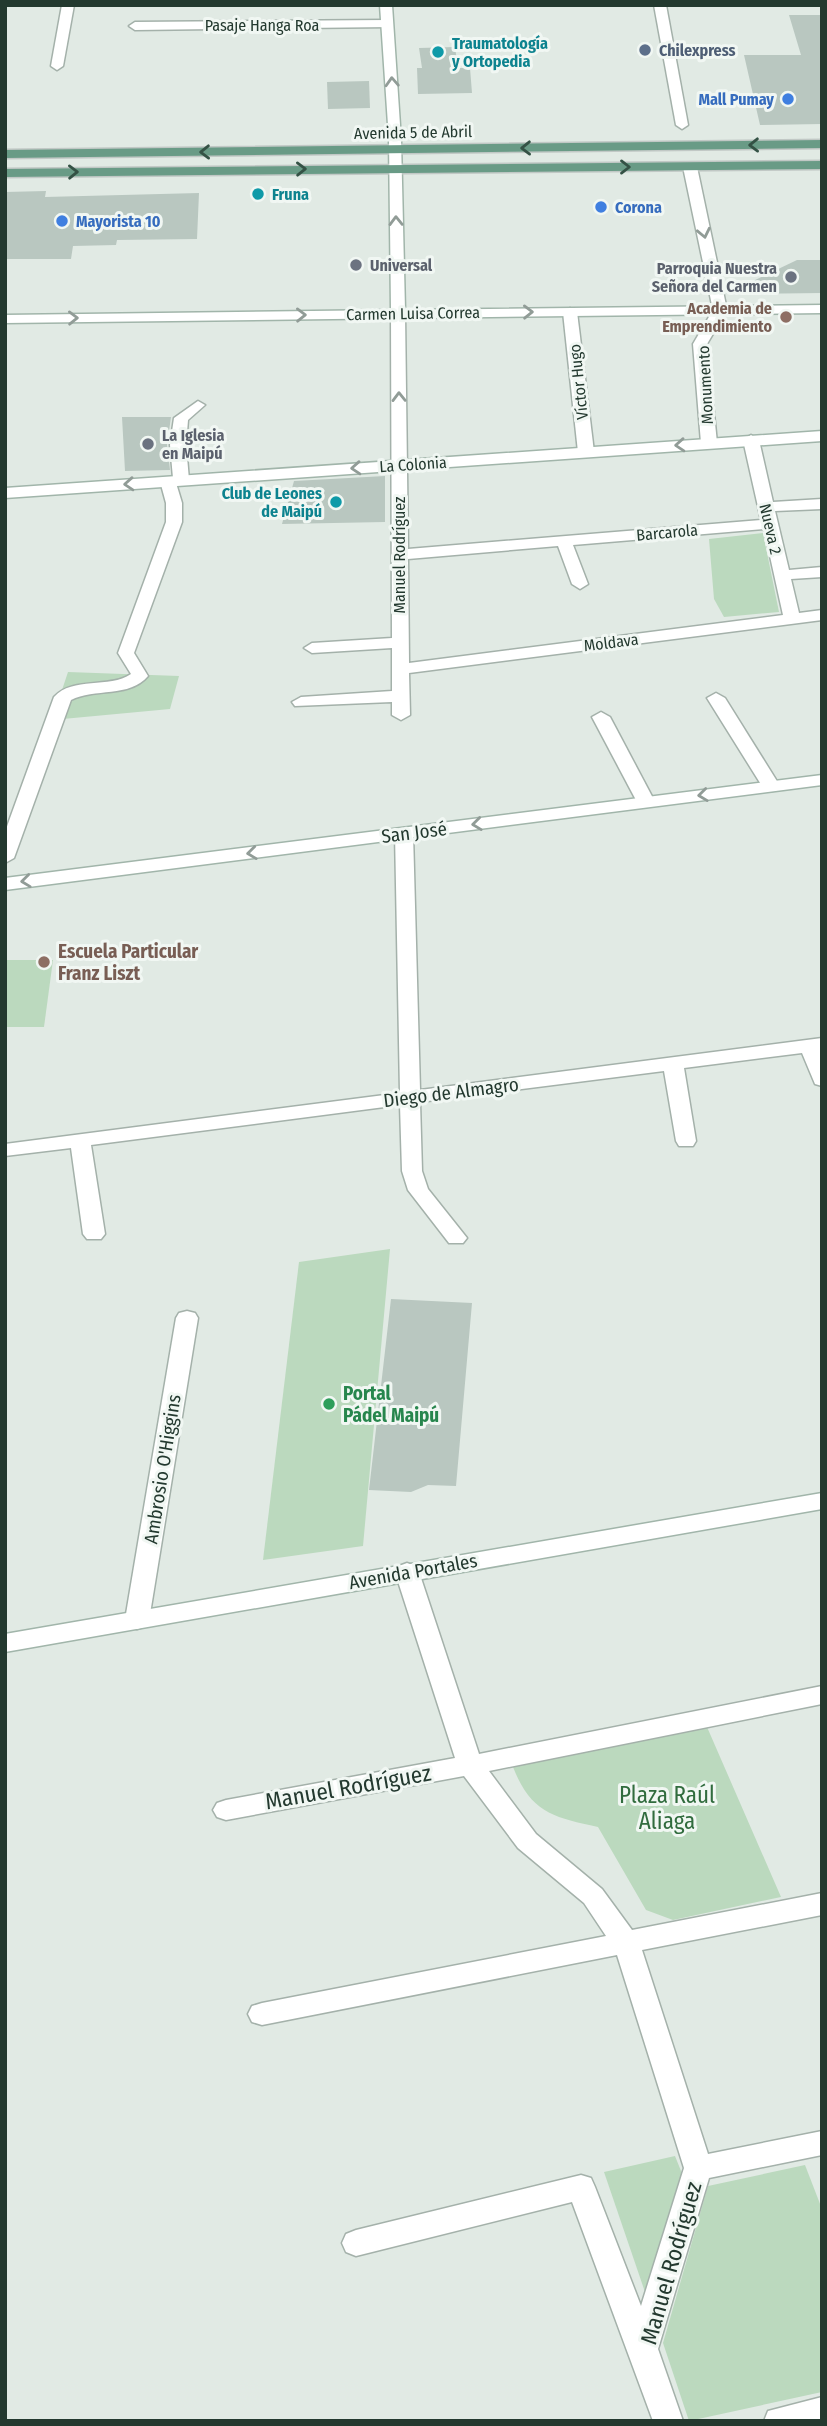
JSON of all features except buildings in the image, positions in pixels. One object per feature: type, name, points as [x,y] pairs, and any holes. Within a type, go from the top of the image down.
[{"type":"main road","name":"Avenida 5 de Abril","points":[[5,153],[822,144]]},
{"type":"main road","name":"Avenida 5 de Abril","points":[[5,173],[822,166]]},
{"type":"street","points":[[57,66],[68,5]]},
{"type":"street","name":"Manuel Rodríguez","points":[[386,5],[396,150],[401,715]]},
{"type":"street","points":[[660,5],[682,125]]},
{"type":"street","name":"Pasaje Hanga Roa","points":[[135,26],[388,24]]},
{"type":"street","points":[[690,167],[720,310]]},
{"type":"street","name":"Carmen Luisa Correa","points":[[5,319],[822,309]]},
{"type":"street","name":"Monumento","points":[[709,443],[700,344],[720,310]]},
{"type":"street","name":"Víctor Hugo","points":[[570,312],[586,452]]},
{"type":"street","points":[[5,858],[63,697],[72,692],[130,682],[140,676],[126,653],[174,522],[181,418],[198,405]]},
{"type":"street","name":"La Colonia","points":[[5,493],[822,436]]},
{"type":"street","name":"Nueva 2","points":[[751,440],[792,618]]},
{"type":"street","points":[[766,507],[822,504]]},
{"type":"street","name":"Barcarola","points":[[398,555],[770,524]]},
{"type":"street","points":[[564,541],[580,584]]},
{"type":"street","points":[[781,575],[822,572]]},
{"type":"street","name":"Moldava","points":[[400,669],[822,615]]},
{"type":"street","points":[[312,648],[400,643]]},
{"type":"street","points":[[302,702],[401,696]]},
{"type":"street","points":[[716,698],[771,786]]},
{"type":"street","points":[[601,717],[646,802]]},
{"type":"street","name":"San José","points":[[5,884],[822,780]]},
{"type":"street","points":[[404,833],[408,1097],[413,1180],[456,1238]]},
{"type":"street","points":[[815,1044],[822,1080]]},
{"type":"street","name":"Diego de Almagro","points":[[5,1150],[815,1044]]},
{"type":"street","points":[[673,1063],[686,1141]]},
{"type":"street","points":[[80,1140],[94,1234]]},
{"type":"street","name":"Ambrosio O'Higgins","points":[[137,1620],[187,1318]]},
{"type":"street","name":"Avenida Portales","points":[[5,1643],[822,1501]]},
{"type":"street","name":"Manuel Rodríguez","points":[[407,1572],[470,1765],[527,1841],[593,1896],[626,1944],[698,2168],[643,2349],[668,2421]]},
{"type":"street","name":"Manuel Rodríguez","points":[[226,1810],[822,1695]]},
{"type":"street","points":[[262,2014],[822,1904]]},
{"type":"street","points":[[698,2168],[822,2143]]},
{"type":"street","points":[[356,2244],[581,2187],[643,2349]]},
{"type":"street","points":[[779,2421],[822,2411]]},
{"type":"green space","points":[[763,533],[779,612],[724,617],[714,599],[709,539]]},
{"type":"green space","points":[[68,672],[179,676],[170,709],[52,720]]},
{"type":"green space","points":[[5,960],[53,960],[44,1027],[5,1027]]},
{"type":"green space","name":"Portal Pádel Maipú","points":[[390,1249],[363,1546],[263,1560],[299,1262]]},
{"type":"green space","name":"Plaza Raúl Aliaga","points":[[707,1727],[781,1897],[673,1920],[646,1910],[598,1827],[545,1811],[528,1794],[513,1767]]},
{"type":"green space","points":[[675,2156],[683,2176],[646,2295],[604,2172]]},
{"type":"green space","points":[[805,2165],[822,2209],[822,2392],[689,2421],[663,2343],[708,2186]]},
{"type":"place","name":"Chilexpress","points":[[645,50]]},
{"type":"place","name":"Traumatología y Ortopedia","points":[[438,52]]},
{"type":"place","name":"Mall Pumay","points":[[788,99]]},
{"type":"place","name":"Fruna","points":[[258,194]]},
{"type":"place","name":"Corona","points":[[601,207]]},
{"type":"place","name":"Mayorista 10","points":[[62,221]]},
{"type":"place","name":"Universal","points":[[356,265]]},
{"type":"place","name":"Parroquia Nuestra Señora del Carmen","points":[[791,277]]},
{"type":"place","name":"Academia de Emprendimiento","points":[[786,317]]},
{"type":"place","name":"La Iglesia en Maipú","points":[[148,444]]},
{"type":"place","name":"Club de Leones de Maipú","points":[[336,502]]},
{"type":"place","name":"Escuela Particular Franz Liszt","points":[[44,962]]},
{"type":"place","name":"Portal Pádel Maipú","points":[[329,1404]]}]
